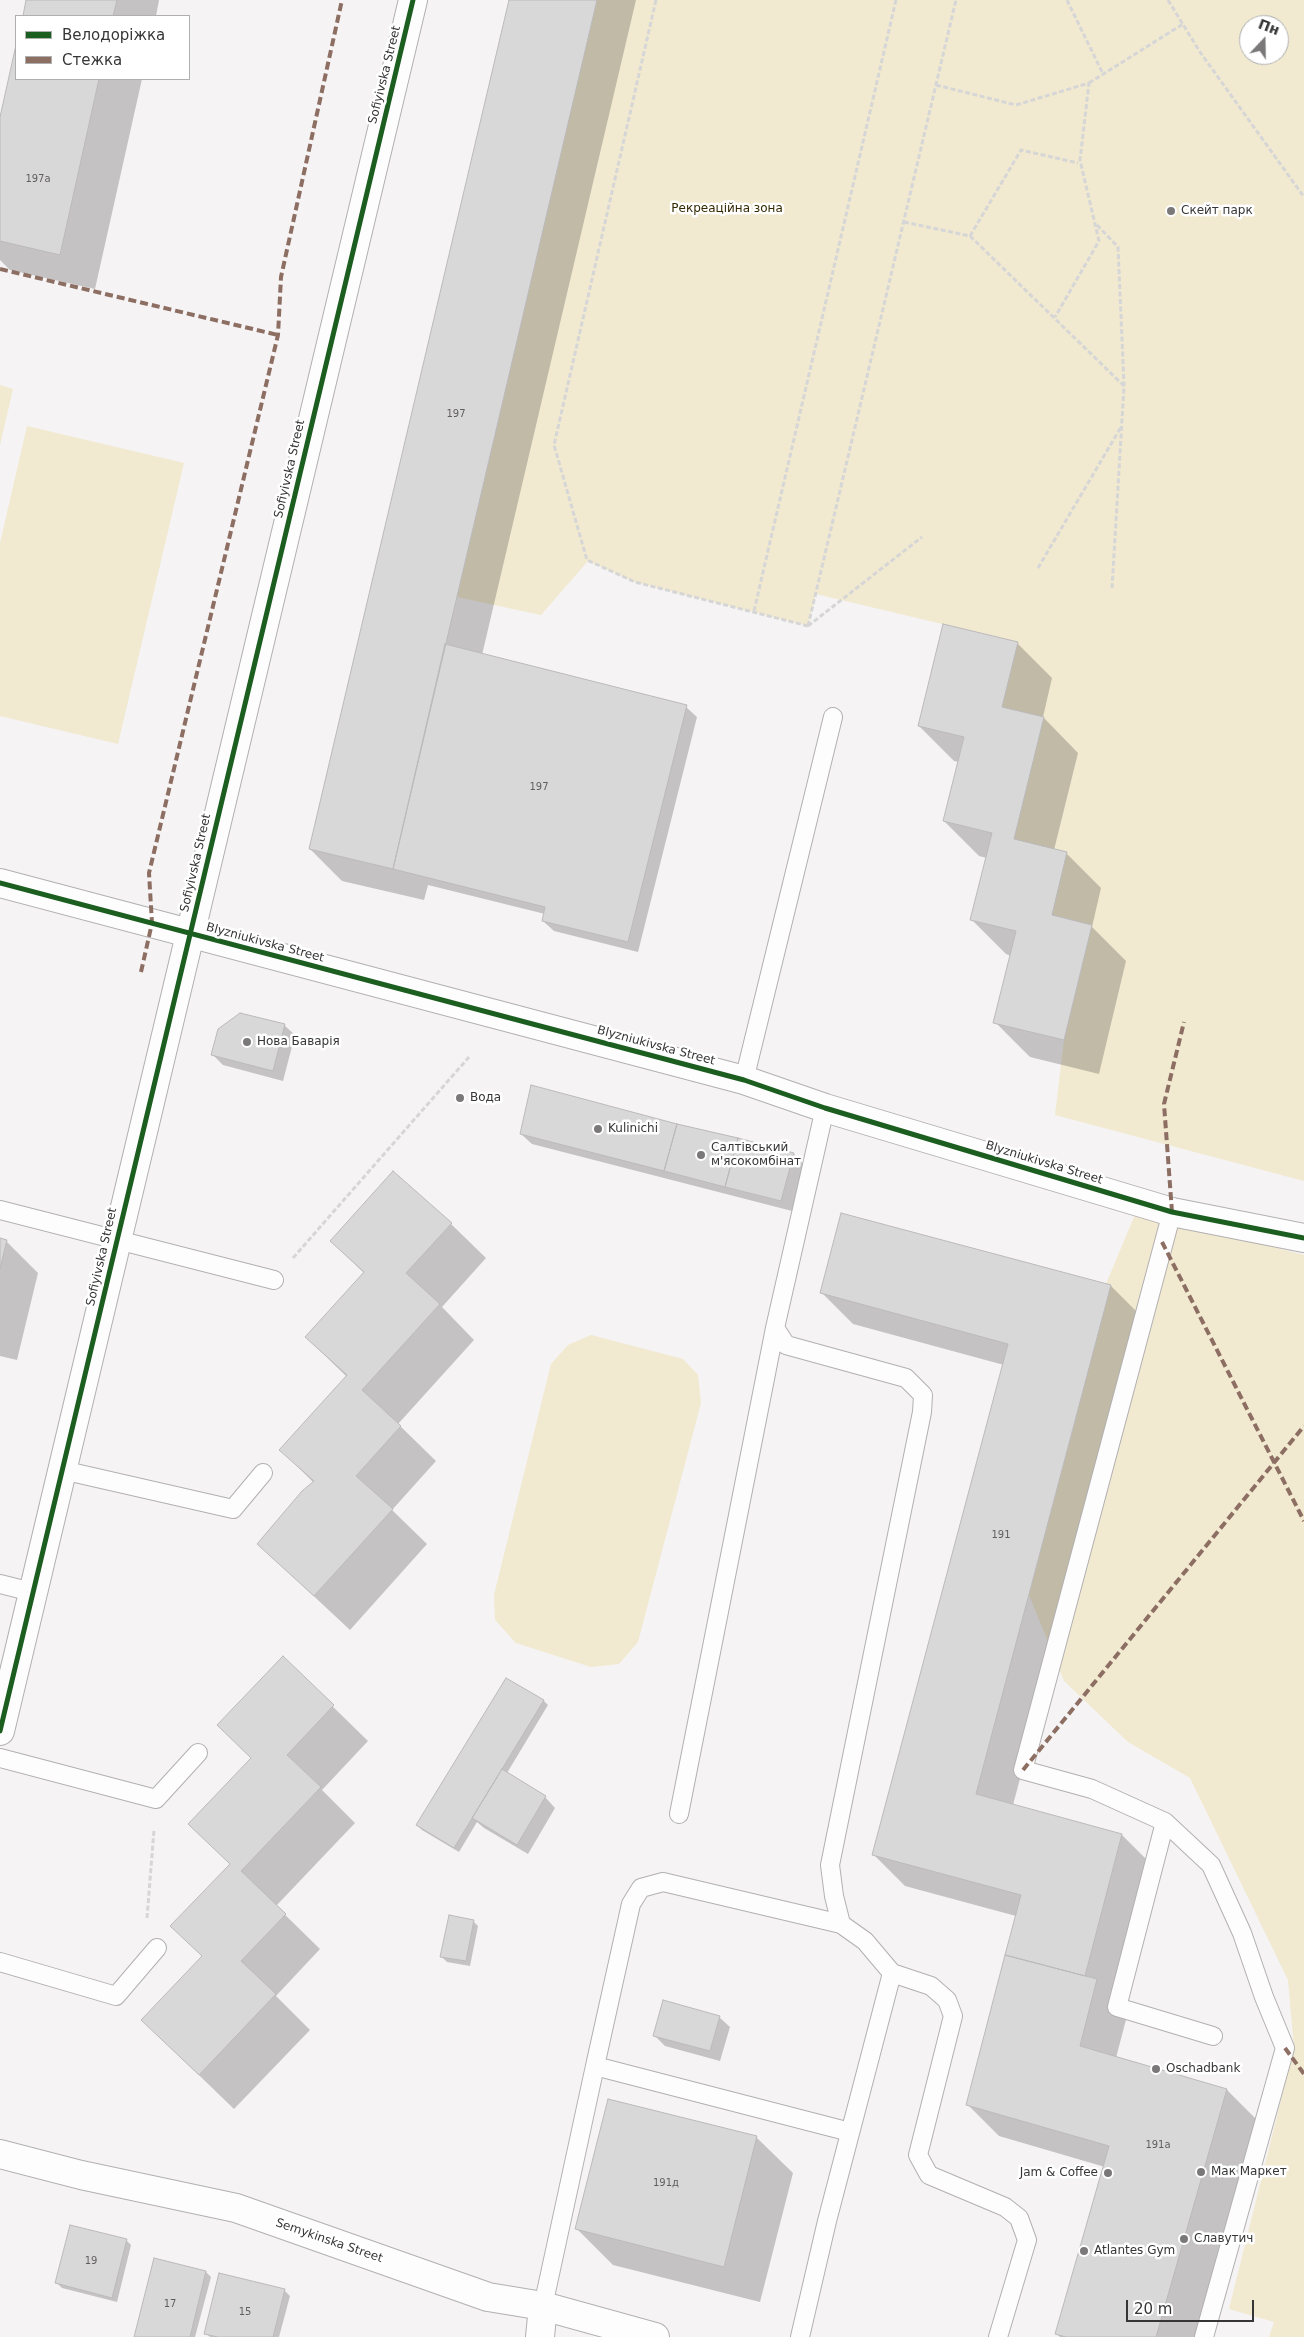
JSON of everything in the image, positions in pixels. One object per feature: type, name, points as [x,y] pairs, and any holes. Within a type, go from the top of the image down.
[{"type":"street","name":"Sofiyivska Street","points":[[0,1731],[413,0]]},
{"type":"street","name":"Blyzniukivska Street","points":[[0,883],[744,1080],[825,1108],[1172,1212],[1304,1238]]},
{"type":"street","name":"Semykinska Street","points":[[0,2154],[236,2208],[488,2297],[543,2306],[655,2337]]},
{"type":"street","points":[[540,2337],[543,2306]]},
{"type":"lane","points":[[744,1080],[833,717]]},
{"type":"lane","points":[[679,1814],[775,1328],[825,1108]]},
{"type":"lane","points":[[0,1210],[274,1280]]},
{"type":"lane","points":[[1172,1212],[1023,1770],[1092,1789],[1165,1822],[1211,1865],[1242,1933],[1264,1997],[1285,2048],[1204,2337]]},
{"type":"lane","points":[[775,1328],[786,1345],[906,1378],[923,1394],[922,1412],[830,1865],[834,1896],[841,1924]]},
{"type":"lane","points":[[62,1470],[233,1509],[263,1473]]},
{"type":"lane","points":[[0,1584],[32,1592]]},
{"type":"lane","points":[[0,1758],[156,1799],[198,1753]]},
{"type":"lane","points":[[1165,1822],[1117,2008],[1213,2036]]},
{"type":"lane","points":[[543,2306],[631,1904],[641,1888],[663,1882],[841,1924],[865,1941],[892,1973],[931,1986],[947,2000],[953,2016],[918,2155],[929,2176],[1006,2207],[1019,2218],[1027,2240],[998,2337]]},
{"type":"lane","points":[[0,1962],[116,1996],[157,1948]]},
{"type":"lane","points":[[800,2337],[850,2132],[892,1973]]},
{"type":"lane","points":[[595,2066],[850,2132]]},
{"type":"path","points":[[656,0],[554,445],[588,560],[636,582],[808,626]]},
{"type":"path","points":[[754,611],[896,0]]},
{"type":"path","points":[[808,626],[956,0]]},
{"type":"path","points":[[1067,0],[1103,74]]},
{"type":"path","points":[[1168,0],[1200,52],[1304,197]]},
{"type":"path","points":[[936,84],[1016,104],[1089,83],[1183,24]]},
{"type":"path","points":[[1055,317],[1099,241],[1080,160],[1089,83]]},
{"type":"path","points":[[970,236],[1021,150],[1078,162]]},
{"type":"path","points":[[904,222],[970,236],[1124,386]]},
{"type":"path","points":[[1095,223],[1118,247],[1124,386],[1112,588]]},
{"type":"path","points":[[1038,568],[1122,427]]},
{"type":"path","points":[[808,626],[922,537]]},
{"type":"path","points":[[274,1280],[469,1057]]},
{"type":"path","points":[[143,1965],[156,1799]]},
{"type":"green space","name":"Рекреаційна зона","points":[[597,0],[1304,0],[1304,1181],[1055,1115],[1064,1040],[1092,925],[1052,915],[1014,839],[1043,717],[1002,707],[1018,642],[816,594],[808,626],[635,582],[588,561],[541,615],[457,597]]},
{"type":"green space","points":[[0,385],[13,389],[0,445]]},
{"type":"green space","points":[[27,426],[184,463],[118,744],[0,716],[0,543]]},
{"type":"green space","points":[[1136,1212],[1304,1255],[1304,2337],[1269,2337],[1274,2322],[1229,2309],[1294,2048],[1288,1980],[1190,1778],[1128,1742],[1064,1681],[1029,1595],[1082,1395],[1106,1284]]},
{"type":"green space","points":[[591,1335],[683,1359],[698,1375],[701,1403],[638,1642],[619,1664],[591,1667],[516,1643],[495,1620],[494,1595],[551,1364],[568,1345]]},
{"type":"building","points":[[26,0],[117,0],[113,15],[23,15]]},
{"type":"building","points":[[509,0],[597,0],[393,869],[309,849]]},
{"type":"building","points":[[15,50],[15,80],[99,80],[60,255],[0,241],[0,117]]},
{"type":"building","points":[[943,624],[1018,642],[1002,707],[1044,717],[1014,839],[1067,852],[1052,915],[1092,925],[1064,1040],[993,1023],[1016,931],[970,920],[992,833],[943,821],[964,737],[918,726]]},
{"type":"building","points":[[445,644],[687,705],[628,942],[542,921],[545,907],[393,869]]},
{"type":"building","name":"Нова Баварія","points":[[240,1013],[285,1024],[273,1071],[211,1055],[218,1029]]},
{"type":"building","name":"Kulinichi","points":[[531,1085],[677,1124],[664,1171],[520,1134]]},
{"type":"building","name":"Салтівський м'ясокомбінат","points":[[677,1124],[738,1138],[725,1187],[664,1171]]},
{"type":"building","points":[[738,1138],[794,1153],[781,1201],[725,1187]]},
{"type":"building","points":[[393,1171],[452,1223],[406,1273],[440,1304],[362,1390],[401,1426],[356,1476],[393,1509],[314,1596],[257,1544],[302,1491],[314,1481],[279,1450],[347,1375],[305,1337],[364,1272],[330,1241]]},
{"type":"building","points":[[841,1213],[1111,1285],[976,1794],[1122,1834],[1085,1976],[1005,1955],[1021,1895],[872,1855],[1008,1344],[820,1293]]},
{"type":"building","points":[[0,1238],[7,1240],[0,1269]]},
{"type":"building","points":[[283,1656],[334,1705],[287,1755],[321,1787],[241,1871],[286,1914],[241,1961],[276,1994],[199,2075],[141,2020],[202,1956],[170,1926],[230,1864],[188,1824],[251,1758],[217,1725]]},
{"type":"building","points":[[506,1678],[544,1700],[454,1848],[416,1825]]},
{"type":"building","points":[[502,1769],[546,1796],[517,1845],[472,1818]]},
{"type":"building","points":[[449,1915],[474,1920],[466,1961],[440,1957]]},
{"type":"building","points":[[1005,1955],[1097,1979],[1080,2046],[1227,2089],[1156,2337],[1066,2337],[1055,2334],[1109,2146],[966,2105]]},
{"type":"building","points":[[663,2000],[720,2016],[710,2051],[653,2036]]},
{"type":"building","points":[[608,2099],[757,2136],[724,2267],[575,2229]]},
{"type":"building","points":[[70,2225],[127,2239],[112,2298],[55,2283]]},
{"type":"building","points":[[154,2258],[206,2271],[190,2337],[134,2337]]},
{"type":"building","points":[[219,2273],[285,2289],[273,2337],[218,2337],[204,2334]]},
{"type":"marked path","points":[[141,972],[152,923],[149,873],[278,335],[281,277],[342,0]]},
{"type":"marked path","points":[[0,269],[278,335]]},
{"type":"marked path","points":[[1172,1212],[1164,1104],[1184,1022]]},
{"type":"marked path","points":[[1162,1242],[1304,1521]]},
{"type":"marked path","points":[[1023,1770],[1304,1426]]},
{"type":"marked path","points":[[1285,2048],[1304,2074]]},
{"type":"cycle path","points":[[0,1731],[413,0]]},
{"type":"cycle path","points":[[0,883],[744,1080],[825,1108],[1172,1212],[1304,1238]]},
{"type":"place","name":"Скейт парк","points":[[1171,211]]},
{"type":"place","name":"Нова Баварія","points":[[247,1042]]},
{"type":"place","name":"Вода","points":[[460,1098]]},
{"type":"place","name":"Kulinichi","points":[[598,1129]]},
{"type":"place","name":"Салтівський м'ясокомбінат","points":[[701,1155]]},
{"type":"place","name":"Oschadbank","points":[[1156,2069]]},
{"type":"place","name":"Мак Маркет","points":[[1201,2172]]},
{"type":"place","name":"Jam & Coffee","points":[[1108,2173]]},
{"type":"place","name":"Славутич","points":[[1184,2239]]},
{"type":"place","name":"Atlantes Gym","points":[[1084,2251]]}]
